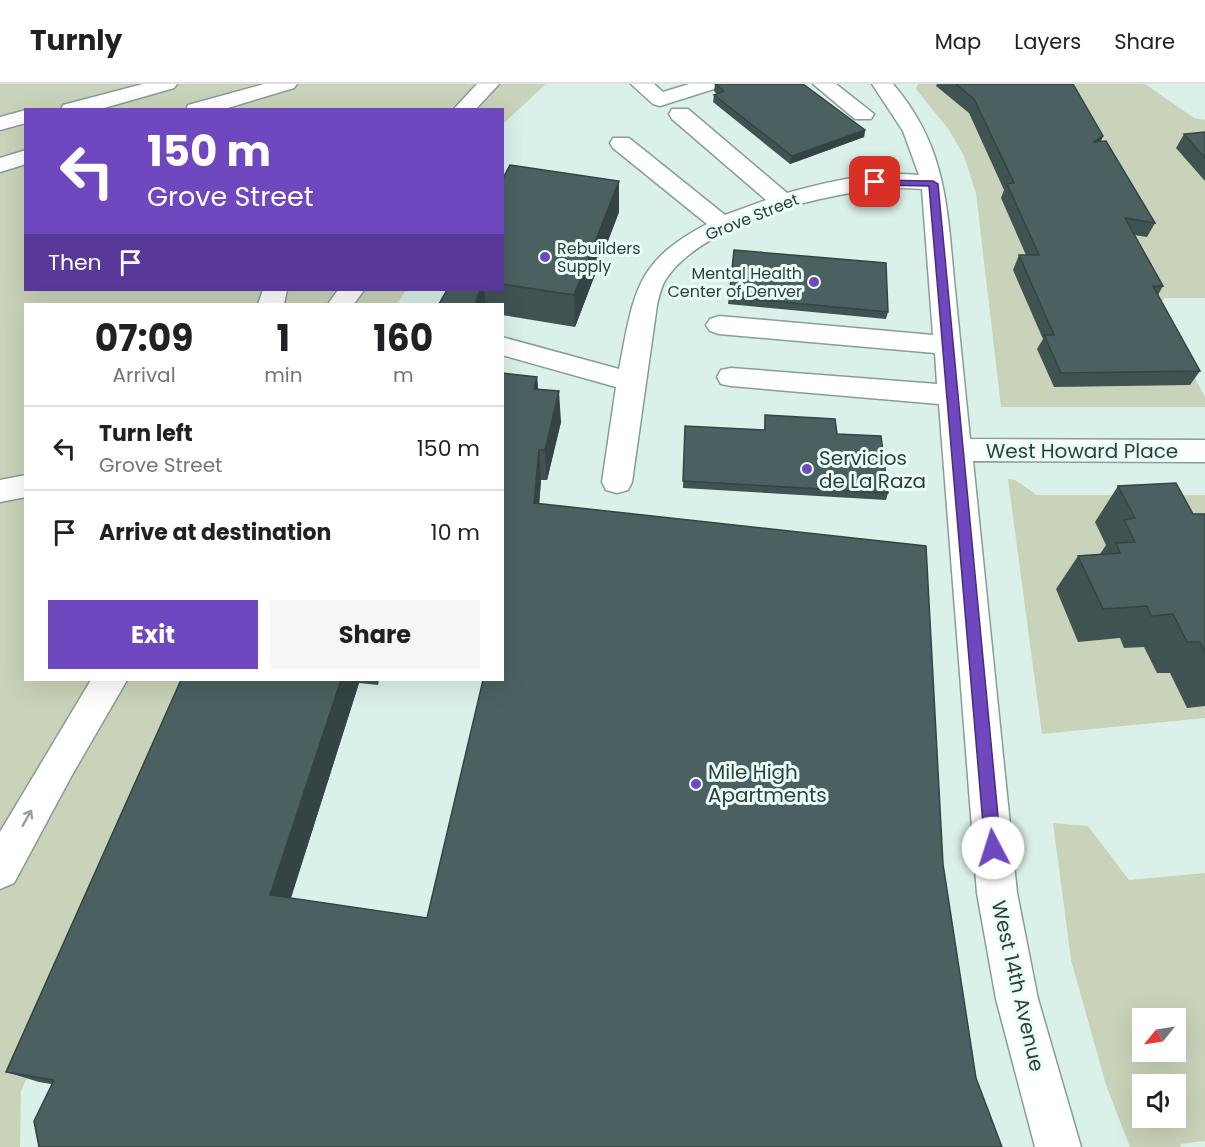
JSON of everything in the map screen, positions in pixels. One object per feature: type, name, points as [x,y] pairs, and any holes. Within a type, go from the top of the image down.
[{"type":"street","points":[[50,108],[96,84]]},
{"type":"street","points":[[78,108],[167,84]]},
{"type":"street","points":[[203,108],[287,84]]},
{"type":"street","points":[[465,108],[489,84]]},
{"type":"street","points":[[641,84],[660,100],[710,84]]},
{"type":"street","points":[[822,84],[863,114]]},
{"type":"street","name":"West 14th Avenue","points":[[882,84],[910,119],[924,150],[933,184],[959,449],[997,893],[1017,999],[1058,1147]]},
{"type":"street","points":[[680,114],[782,201]]},
{"type":"street","points":[[0,126],[24,117]]},
{"type":"street","points":[[0,126],[24,122]]},
{"type":"street","points":[[621,142],[723,225]]},
{"type":"street","points":[[0,165],[24,158]]},
{"type":"street","points":[[0,177],[24,173]]},
{"type":"street","name":"Grove Street","points":[[617,482],[630,381],[642,319],[655,276],[677,254],[723,225],[782,201],[875,182],[933,184]]},
{"type":"street","points":[[719,325],[948,345]]},
{"type":"street","points":[[504,347],[630,381]]},
{"type":"street","points":[[731,376],[953,396]]},
{"type":"street","name":"West Howard Place","points":[[959,449],[1009,452],[1205,451]]},
{"type":"street","points":[[0,491],[24,486]]},
{"type":"street","points":[[0,870],[58,763],[109,681]]},
{"type":"green space","points":[[0,84],[546,84],[504,123],[504,108],[24,108],[24,291],[405,291],[398,303],[24,303],[24,681],[201,681],[21,1091],[20,1147],[0,1147]]},
{"type":"green space","points":[[918,84],[1145,84],[1194,118],[1205,120],[1205,298],[1165,298],[1158,306],[1205,397],[1205,407],[1001,407],[976,193],[964,156],[949,130],[916,89]]},
{"type":"green space","points":[[1008,479],[1015,480],[1037,495],[1205,495],[1205,718],[1042,734]]},
{"type":"green space","points":[[1053,823],[1088,826],[1129,880],[1205,873],[1205,1141],[1180,1144],[1181,1147],[1130,1147],[1106,1085],[1071,960]]},
{"type":"building","points":[[715,84],[803,84],[865,130],[792,156],[714,95],[724,91]]},
{"type":"building","points":[[956,84],[1073,84],[1103,136],[1093,142],[1106,141],[1155,223],[1125,218],[1163,286],[1153,286],[1200,371],[1061,373],[1044,335],[1054,335],[1019,255],[1039,255],[1007,184],[1014,183],[974,99]]},
{"type":"building","points":[[1205,132],[1205,158],[1184,134]]},
{"type":"building","points":[[510,165],[619,181],[574,295],[504,284],[504,176]]},
{"type":"building","points":[[734,250],[886,263],[888,312],[729,297]]},
{"type":"building","points":[[446,291],[480,291],[475,303],[440,303]]},
{"type":"building","name":"Mile High Apartments","points":[[504,373],[537,377],[534,389],[559,391],[545,450],[539,450],[534,503],[926,546],[943,864],[976,1078],[1002,1147],[39,1147],[34,1121],[54,1080],[6,1072],[181,681],[341,681],[270,895],[427,918],[483,681],[504,681]]},
{"type":"building","points":[[765,415],[835,419],[837,434],[881,436],[888,493],[683,481],[685,426],[765,430]]},
{"type":"building","points":[[1176,483],[1193,514],[1205,514],[1205,652],[1200,642],[1187,642],[1173,614],[1151,616],[1147,606],[1103,609],[1078,556],[1120,553],[1116,543],[1135,542],[1124,520],[1135,518],[1118,486]]},
{"type":"place","name":"Rebuilders Supply","points":[[545,257]]},
{"type":"place","name":"Mental Health Center of Denver","points":[[814,282]]},
{"type":"place","name":"Servicios de La Raza","points":[[807,469]]},
{"type":"place","name":"Mile High Apartments","points":[[696,784]]},
{"type":"route","points":[[875,182],[908,181],[933,184],[959,449],[993,848]]}]
